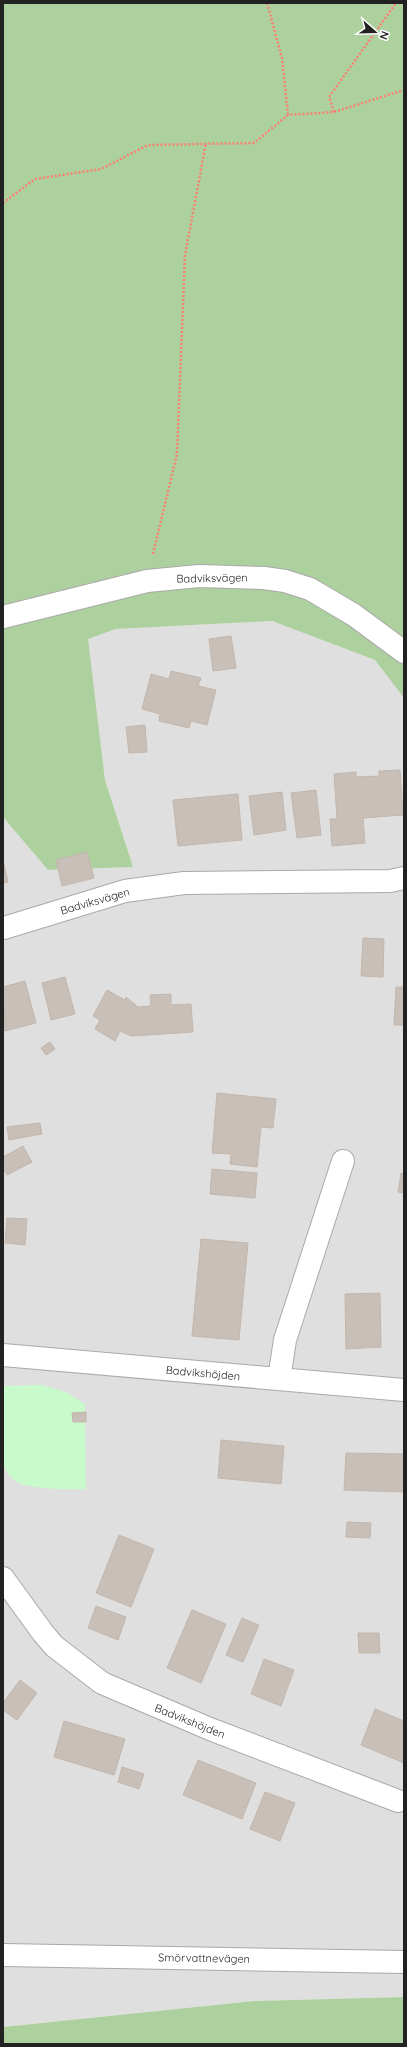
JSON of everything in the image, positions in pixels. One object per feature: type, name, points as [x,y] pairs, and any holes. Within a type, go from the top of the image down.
[{"type":"street","name":"Badviksvägen","points":[[3,617],[147,581],[199,576],[264,578],[285,581],[310,589],[354,615],[404,652]]},
{"type":"street","name":"Badviksvägen","points":[[4,928],[126,891],[184,883],[390,881],[404,878]]},
{"type":"street","points":[[279,1379],[285,1340],[343,1162]]},
{"type":"street","name":"Badvikshöjden","points":[[3,1355],[404,1390]]},
{"type":"street","name":"Badvikshöjden","points":[[7,1591],[54,1646],[102,1683],[210,1729],[398,1801]]},
{"type":"street","name":"Smörvattnevägen","points":[[3,1954],[404,1962]]},
{"type":"path","points":[[267,3],[282,58],[288,115]]},
{"type":"path","points":[[334,112],[329,97],[396,3]]},
{"type":"path","points":[[3,203],[35,179],[100,169],[148,145],[254,143],[288,115],[334,112],[404,90]]},
{"type":"path","points":[[147,581],[176,454],[185,255],[206,143]]},
{"type":"shaded area","points":[[272,621],[375,660],[404,698],[404,1997],[254,2001],[3,2027],[3,817],[48,870],[133,867],[105,780],[87,639],[116,629]]},
{"type":"green space","points":[[3,3],[404,3],[404,698],[375,660],[272,621],[116,629],[88,639],[105,780],[133,867],[48,870],[3,817]]},
{"type":"green space","points":[[42,1385],[66,1392],[85,1404],[86,1489],[50,1488],[23,1484],[17,1482],[10,1476],[3,1465],[3,1386]]},
{"type":"green space","points":[[404,1997],[404,2044],[3,2044],[3,2027],[254,2001]]},
{"type":"building","points":[[231,636],[236,668],[213,671],[209,639]]},
{"type":"building","points":[[171,671],[201,678],[198,686],[216,690],[207,725],[191,721],[189,728],[159,721],[160,714],[142,709],[151,674],[169,679]]},
{"type":"building","points":[[145,725],[147,752],[129,753],[126,727]]},
{"type":"building","points":[[400,770],[403,815],[363,818],[365,843],[332,846],[330,819],[337,819],[334,774],[356,772],[356,777],[379,776],[379,771]]},
{"type":"building","points":[[316,790],[321,835],[297,838],[291,793]]},
{"type":"building","points":[[282,792],[286,830],[254,835],[249,796]]},
{"type":"building","points":[[238,794],[242,840],[178,846],[173,800]]},
{"type":"building","points":[[87,852],[94,878],[62,886],[56,860]]},
{"type":"building","points":[[3,860],[8,882],[3,883]]},
{"type":"building","points":[[363,938],[384,939],[383,977],[361,976]]},
{"type":"building","points":[[65,977],[75,1014],[51,1020],[42,983]]},
{"type":"building","points":[[25,981],[36,1023],[5,1031],[3,987]]},
{"type":"building","points":[[396,987],[404,987],[404,1025],[394,1025]]},
{"type":"building","points":[[107,990],[125,1000],[126,997],[138,1007],[151,1006],[150,995],[171,994],[171,1005],[191,1004],[193,1032],[131,1036],[120,1031],[115,1041],[95,1029],[100,1020],[93,1016]]},
{"type":"building","points":[[50,1042],[55,1049],[46,1055],[41,1048]]},
{"type":"building","points":[[217,1093],[276,1099],[273,1128],[261,1127],[257,1167],[230,1164],[231,1154],[212,1153]]},
{"type":"building","points":[[40,1123],[42,1134],[9,1140],[7,1127]]},
{"type":"building","points":[[23,1146],[32,1162],[7,1175],[3,1168],[3,1157]]},
{"type":"building","points":[[212,1169],[257,1173],[255,1198],[210,1194]]},
{"type":"building","points":[[401,1173],[404,1174],[404,1193],[398,1192]]},
{"type":"building","points":[[7,1218],[27,1219],[25,1245],[5,1243]]},
{"type":"building","points":[[201,1239],[248,1243],[239,1340],[192,1336]]},
{"type":"building","points":[[380,1293],[381,1347],[346,1349],[345,1294]]},
{"type":"building","points":[[86,1412],[86,1422],[73,1422],[72,1413]]},
{"type":"building","points":[[221,1440],[284,1446],[281,1484],[218,1478]]},
{"type":"building","points":[[346,1453],[404,1454],[404,1492],[344,1490]]},
{"type":"building","points":[[347,1522],[371,1523],[370,1538],[346,1537]]},
{"type":"building","points":[[119,1535],[154,1549],[131,1607],[96,1593]]},
{"type":"building","points":[[96,1606],[126,1617],[118,1640],[88,1628]]},
{"type":"building","points":[[192,1610],[226,1624],[201,1683],[167,1668]]},
{"type":"building","points":[[242,1618],[259,1625],[243,1662],[226,1655]]},
{"type":"building","points":[[358,1633],[379,1633],[380,1653],[359,1653]]},
{"type":"building","points":[[264,1659],[294,1670],[281,1706],[251,1694]]},
{"type":"building","points":[[20,1680],[37,1693],[17,1720],[3,1710],[3,1703]]},
{"type":"building","points":[[375,1709],[404,1721],[404,1763],[361,1745]]},
{"type":"building","points":[[64,1721],[125,1739],[114,1775],[54,1757]]},
{"type":"building","points":[[198,1760],[256,1783],[242,1819],[183,1795]]},
{"type":"building","points":[[122,1767],[144,1774],[139,1789],[118,1782]]},
{"type":"building","points":[[265,1792],[295,1803],[280,1841],[250,1829]]}]
